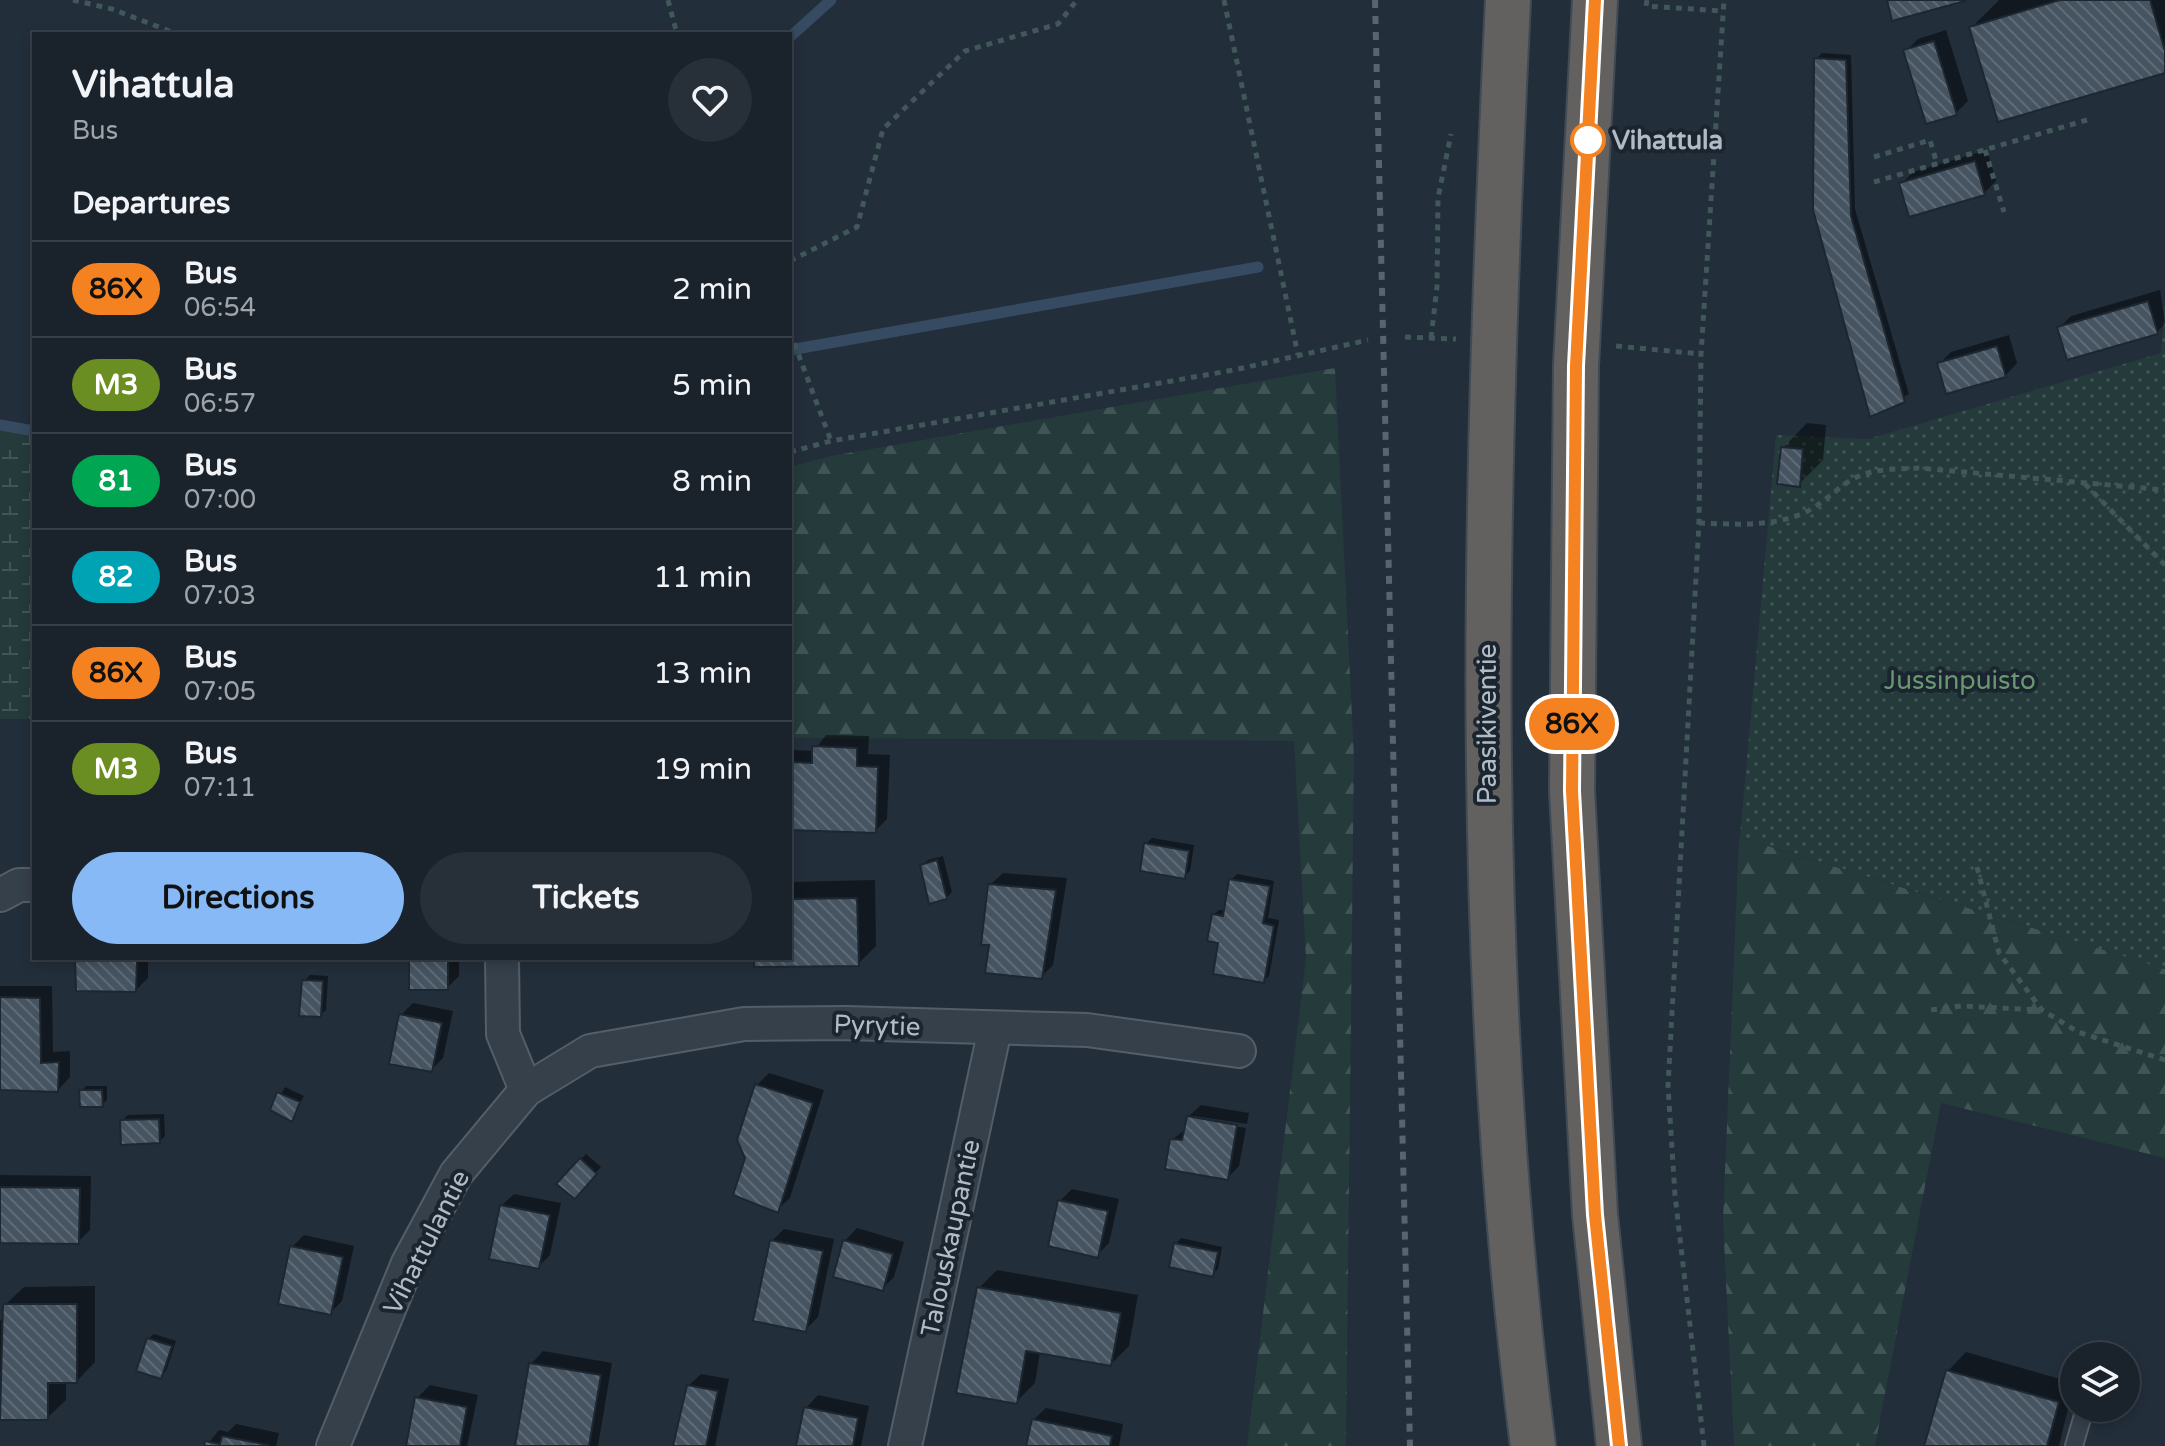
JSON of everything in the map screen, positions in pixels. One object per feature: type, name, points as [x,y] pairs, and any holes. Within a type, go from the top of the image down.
[{"type":"highway","name":"Paasikiventie","points":[[1508,0],[1491,356],[1487,791],[1494,996],[1510,1229],[1533,1446]]},
{"type":"highway","points":[[1595,0],[1576,366],[1572,791],[1595,1215],[1619,1446]]},
{"type":"street","points":[[0,895],[19,885],[32,885]]},
{"type":"street","points":[[502,960],[503,1034],[526,1090]]},
{"type":"street","name":"Pyrytie","points":[[526,1090],[590,1051],[744,1024],[846,1023],[1087,1030],[1239,1051]]},
{"type":"street","name":"Talouskaupantie","points":[[905,1446],[995,1029]]},
{"type":"street","name":"Vihattulantie","points":[[333,1446],[408,1263],[456,1174],[526,1090]]},
{"type":"lane","points":[[2074,1446],[2081,1422]]},
{"type":"path","points":[[73,0],[112,9],[172,32]]},
{"type":"path","points":[[668,0],[676,32]]},
{"type":"path","points":[[792,260],[857,227],[883,129],[965,51],[1058,24],[1077,0]]},
{"type":"path","points":[[1224,0],[1298,356]]},
{"type":"path","points":[[1647,0],[1646,6],[1723,11]]},
{"type":"path","points":[[1704,1446],[1675,1195],[1668,1086],[1699,523],[1701,354],[1724,0]]},
{"type":"path","points":[[1874,182],[2087,120]]},
{"type":"path","points":[[1431,338],[1437,287],[1438,198],[1451,134]]},
{"type":"path","points":[[1874,157],[1930,140],[1937,164]]},
{"type":"path","points":[[1985,150],[2004,212]]},
{"type":"path","points":[[1405,337],[1461,339]]},
{"type":"path","points":[[792,451],[831,441],[1298,356],[1368,340]]},
{"type":"path","points":[[792,341],[831,441]]},
{"type":"path","points":[[1607,345],[1701,354]]},
{"type":"path","points":[[1699,523],[1746,525],[1797,516],[1817,507],[1854,478],[1883,470],[1919,468],[2165,490]]},
{"type":"path","points":[[2085,484],[2165,565]]},
{"type":"path","points":[[1977,867],[1999,953],[2042,1010],[2078,1032],[2165,1060]]},
{"type":"path","points":[[1931,1010],[1961,1006],[2042,1010]]},
{"type":"green space","name":"Jussinpuisto","points":[[2165,304],[2165,969],[1740,837],[1776,435],[1868,439],[2161,353]]},
{"type":"green space","points":[[1335,368],[1354,757],[1346,1446],[1247,1446],[1306,958],[1294,741],[792,738],[792,466],[831,456]]},
{"type":"green space","points":[[0,425],[32,431],[32,719],[0,719]]},
{"type":"green space","points":[[1739,837],[2165,969],[2165,1158],[1941,1103],[1875,1446],[1734,1446],[1723,1220]]},
{"type":"building","points":[[1887,0],[1965,0],[1965,1],[1892,21]]},
{"type":"building","points":[[2060,0],[2150,0],[2165,51],[2165,73],[1998,122],[1969,27]]},
{"type":"building","points":[[1934,41],[1957,115],[1926,124],[1903,50]]},
{"type":"building","points":[[1814,58],[1846,60],[1851,216],[1905,402],[1870,417],[1813,210]]},
{"type":"building","points":[[1975,161],[1985,195],[1909,217],[1899,183]]},
{"type":"building","points":[[2148,301],[2158,334],[2067,360],[2057,327]]},
{"type":"building","points":[[1997,346],[2006,377],[1946,394],[1937,363]]},
{"type":"building","points":[[1781,447],[1803,449],[1800,487],[1777,484]]},
{"type":"building","points":[[812,746],[857,748],[857,766],[878,767],[876,833],[792,830],[792,762],[812,763]]},
{"type":"building","points":[[1144,843],[1189,851],[1185,879],[1140,871]]},
{"type":"building","points":[[937,860],[947,899],[929,904],[920,865]]},
{"type":"building","points":[[1229,879],[1270,886],[1263,923],[1274,926],[1264,983],[1213,974],[1218,943],[1207,941],[1212,914],[1223,916]]},
{"type":"building","points":[[988,884],[1056,890],[1042,979],[985,973],[989,945],[981,945]]},
{"type":"building","points":[[857,898],[859,966],[754,967],[754,960],[792,960],[792,899]]},
{"type":"building","points":[[75,960],[137,960],[136,992],[76,991]]},
{"type":"building","points":[[409,960],[448,960],[448,990],[409,990]]},
{"type":"building","points":[[302,980],[323,981],[321,1017],[299,1016]]},
{"type":"building","points":[[0,997],[40,998],[41,1063],[59,1062],[58,1092],[0,1090]]},
{"type":"building","points":[[399,1014],[442,1023],[432,1072],[389,1064]]},
{"type":"building","points":[[755,1084],[813,1103],[778,1213],[733,1195],[745,1158],[737,1140]]},
{"type":"building","points":[[79,1090],[102,1090],[103,1107],[80,1107]]},
{"type":"building","points":[[277,1092],[300,1102],[292,1122],[270,1110]]},
{"type":"building","points":[[1187,1116],[1237,1125],[1228,1180],[1165,1169],[1170,1139],[1182,1140]]},
{"type":"building","points":[[159,1119],[160,1143],[121,1145],[120,1120]]},
{"type":"building","points":[[580,1158],[597,1174],[575,1199],[556,1184]]},
{"type":"building","points":[[0,1187],[80,1188],[79,1244],[0,1243]]},
{"type":"building","points":[[1058,1200],[1108,1211],[1098,1258],[1048,1246]]},
{"type":"building","points":[[500,1205],[550,1215],[539,1269],[489,1259]]},
{"type":"building","points":[[770,1240],[823,1251],[806,1332],[753,1321]]},
{"type":"building","points":[[843,1240],[893,1254],[883,1291],[833,1277]]},
{"type":"building","points":[[1174,1243],[1218,1252],[1213,1277],[1169,1267]]},
{"type":"building","points":[[290,1246],[343,1257],[331,1315],[278,1304]]},
{"type":"building","points":[[977,1287],[1121,1313],[1111,1366],[1026,1351],[1017,1404],[956,1393]]},
{"type":"building","points":[[3,1304],[77,1304],[77,1383],[48,1383],[48,1420],[0,1420]]},
{"type":"building","points":[[147,1338],[172,1346],[161,1379],[136,1371]]},
{"type":"building","points":[[529,1363],[601,1375],[589,1446],[515,1446]]},
{"type":"building","points":[[1946,1370],[2059,1402],[2047,1446],[1924,1446]]},
{"type":"building","points":[[687,1385],[718,1391],[706,1446],[673,1446]]},
{"type":"building","points":[[415,1397],[467,1407],[460,1446],[406,1446]]},
{"type":"building","points":[[804,1407],[858,1418],[853,1446],[796,1446]]},
{"type":"building","points":[[1032,1419],[1112,1436],[1110,1446],[1026,1446]]},
{"type":"building","points":[[222,1436],[268,1445],[204,1446],[205,1441],[220,1444]]},
{"type":"waterway","points":[[792,35],[831,0]]},
{"type":"waterway","points":[[792,350],[1258,267]]},
{"type":"waterway","points":[[0,425],[32,431]]},
{"type":"railway","points":[[1375,0],[1410,1446]]},
{"type":"bus line","name":"86X","points":[[1595,0],[1576,366],[1572,791],[1595,1215],[1619,1446]]},
{"type":"place","name":"Vihattula","points":[[1588,140]]}]
